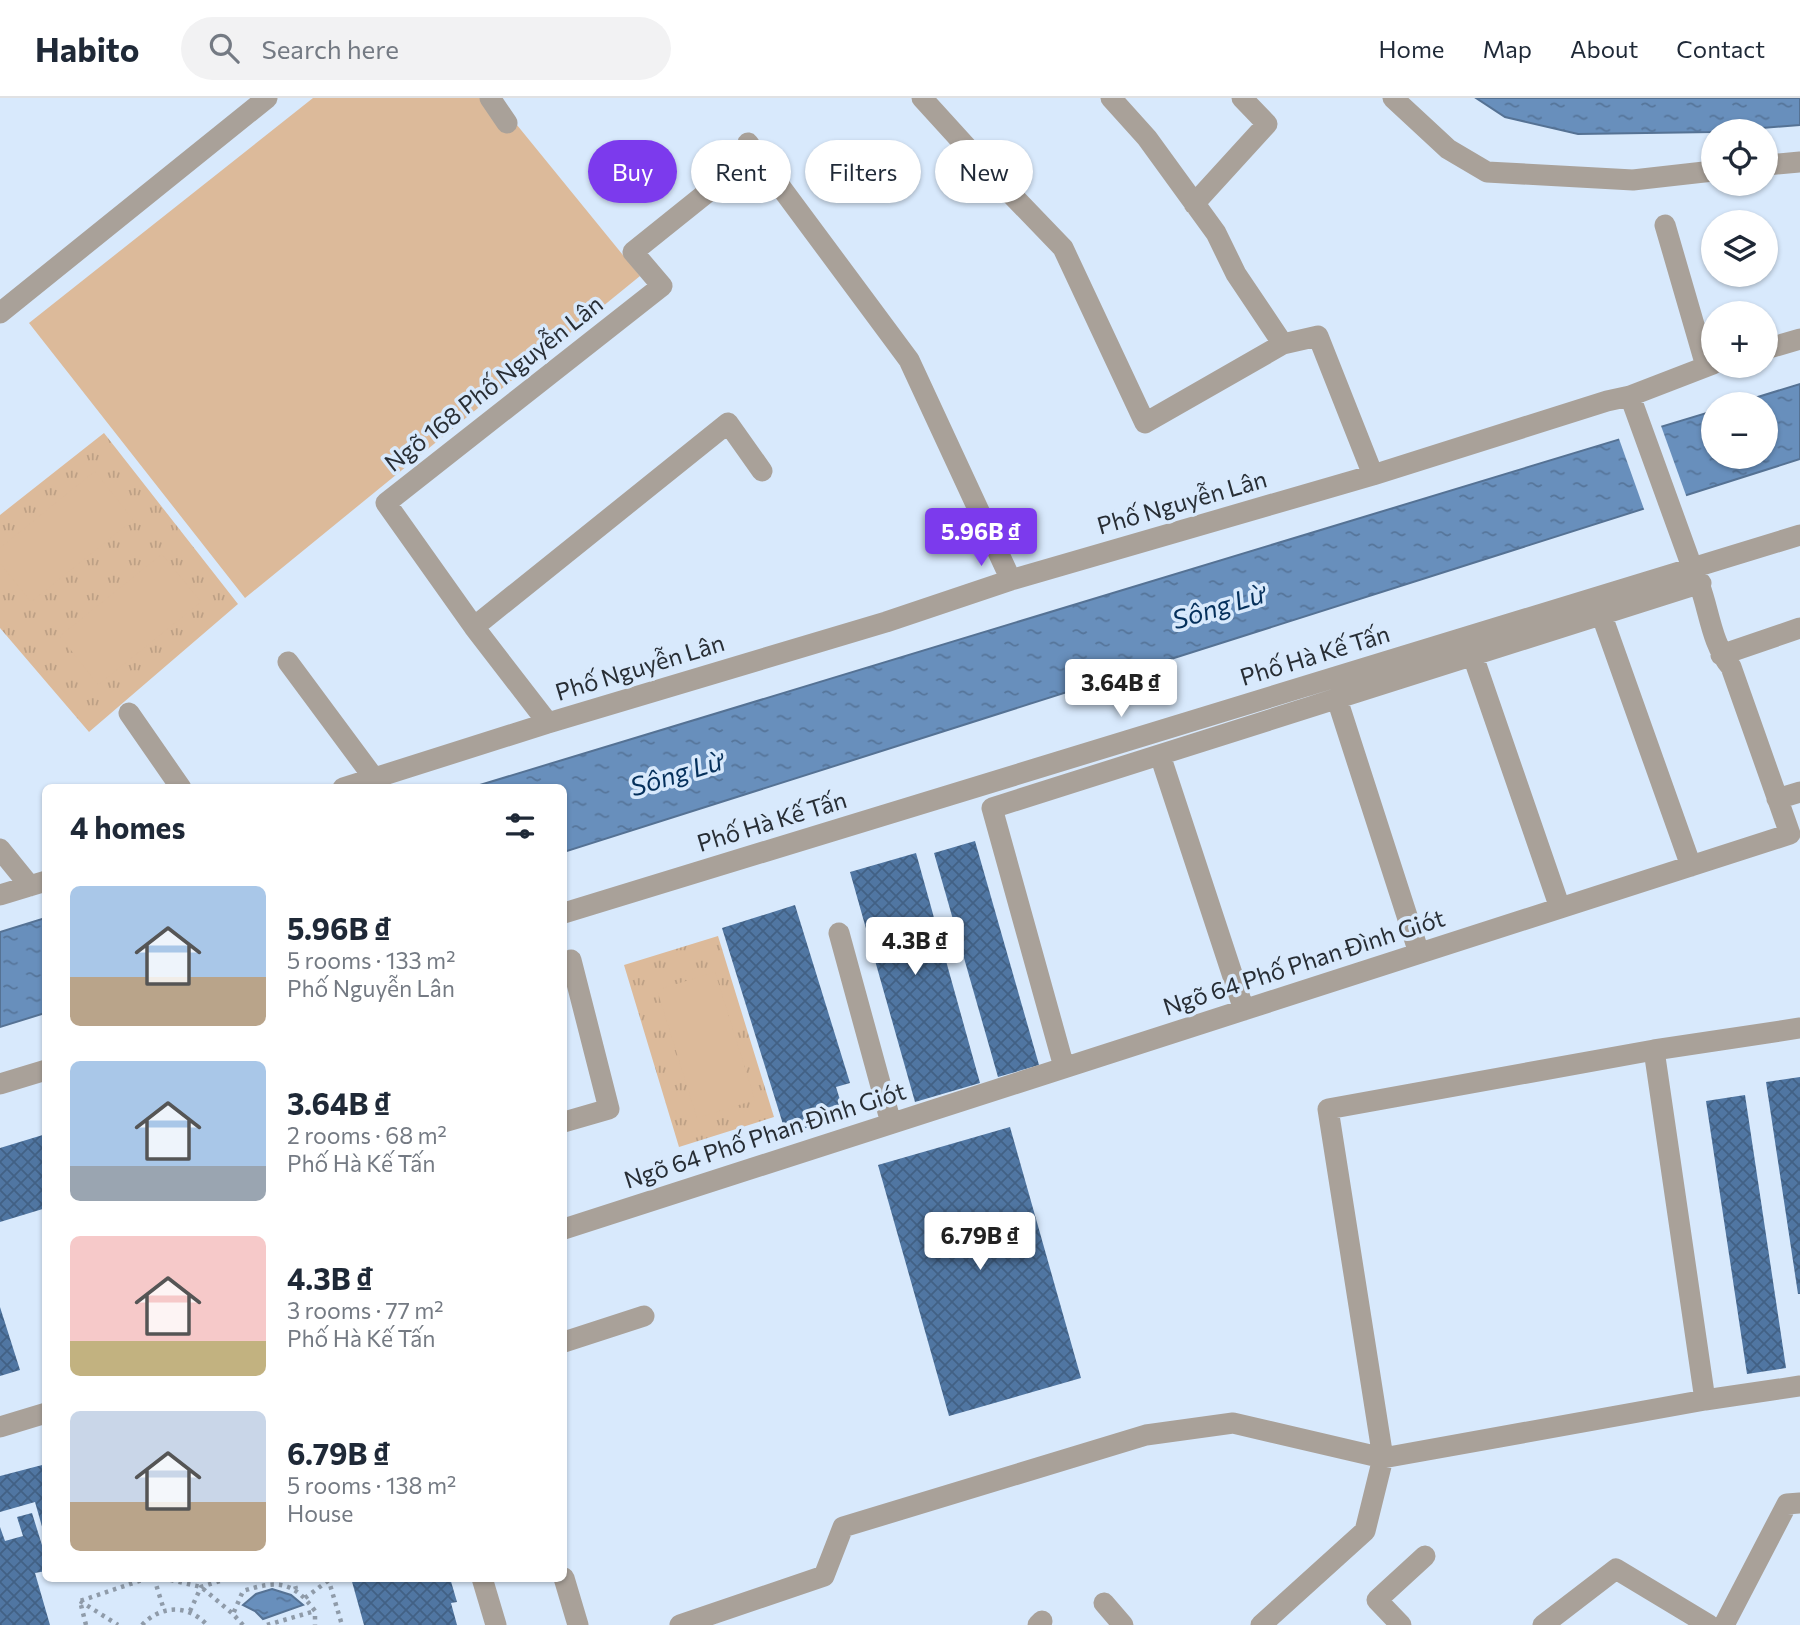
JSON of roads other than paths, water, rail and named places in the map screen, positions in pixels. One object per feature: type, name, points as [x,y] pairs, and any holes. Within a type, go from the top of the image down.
[{"type":"street","points":[[0,313],[267,98]]},
{"type":"street","points":[[490,98],[507,123]]},
{"type":"street","points":[[922,98],[1063,248],[1145,423],[1283,344],[1318,336],[1373,475]]},
{"type":"street","points":[[1111,98],[1147,138],[1216,233],[1236,274],[1283,344]]},
{"type":"street","points":[[1194,204],[1267,124],[1242,98]]},
{"type":"street","points":[[1393,98],[1448,149],[1487,172],[1633,180],[1701,172]]},
{"type":"street","points":[[1778,164],[1800,162]]},
{"type":"street","points":[[791,201],[909,360],[1011,580]]},
{"type":"street","name":"Ngõ 168 Phố Nguyễn Lân","points":[[548,723],[474,627],[386,503],[662,286],[633,252],[694,203]]},
{"type":"street","points":[[1665,225],[1701,340]]},
{"type":"street","points":[[1778,345],[1800,339]]},
{"type":"street","name":"Phố Nguyễn Lân","points":[[355,784],[548,723],[886,622],[1011,580],[1373,475],[1630,396],[1701,368]]},
{"type":"street","name":"Ngõ 64 Phố Phan Đình Giót","points":[[567,1228],[1790,834],[1731,667],[1721,655],[1697,575],[1630,396]]},
{"type":"street","points":[[474,627],[728,423],[762,471]]},
{"type":"street","name":"Phố Hà Kế Tấn","points":[[1064,1067],[992,808],[1601,616],[1800,535]]},
{"type":"street","name":"Phố Hà Kế Tấn","points":[[567,913],[1697,575]]},
{"type":"street","points":[[1601,616],[1691,866]]},
{"type":"street","points":[[1721,655],[1800,628]]},
{"type":"street","points":[[1474,656],[1560,908]]},
{"type":"street","points":[[288,662],[374,778]]},
{"type":"street","points":[[1337,699],[1419,953]]},
{"type":"street","points":[[129,713],[178,784]]},
{"type":"street","points":[[1160,755],[1244,1010]]},
{"type":"street","points":[[1777,799],[1800,792]]},
{"type":"street","points":[[0,849],[38,883]]},
{"type":"street","points":[[0,895],[38,883]]},
{"type":"street","points":[[839,933],[891,1123]]},
{"type":"street","points":[[567,1121],[609,1109],[571,960]]},
{"type":"street","points":[[1261,1625],[1365,1531],[1383,1458],[1328,1109],[1654,1050],[1800,1028]]},
{"type":"street","points":[[1654,1050],[1705,1400]]},
{"type":"street","points":[[0,1084],[42,1071]]},
{"type":"street","points":[[567,1341],[645,1316]]},
{"type":"street","points":[[680,1625],[824,1576],[843,1527],[1146,1436],[1233,1423],[1383,1458],[1705,1400],[1800,1386]]},
{"type":"street","points":[[0,1427],[42,1414]]},
{"type":"street","points":[[1724,1625],[1787,1504],[1800,1503]]},
{"type":"street","points":[[1401,1625],[1377,1600],[1426,1556]]},
{"type":"street","points":[[1543,1625],[1616,1569],[1709,1625]]},
{"type":"street","points":[[483,1582],[496,1625]]},
{"type":"street","points":[[565,1582],[578,1625]]},
{"type":"street","points":[[1104,1603],[1123,1625]]},
{"type":"water","points":[[1476,98],[1800,98],[1800,125],[1778,127],[1778,119],[1701,119],[1701,132],[1578,134],[1505,117]]},
{"type":"water","points":[[1800,384],[1800,459],[1778,466],[1778,392],[1774,392]]},
{"type":"water","name":"Sông Lừ","points":[[1701,415],[1701,469],[1769,469],[567,851],[567,784],[483,784]]},
{"type":"water","points":[[42,919],[42,1014],[0,1027],[0,932]]},
{"type":"water","points":[[272,1589],[291,1595],[303,1605],[263,1619],[243,1605],[256,1594]]}]
